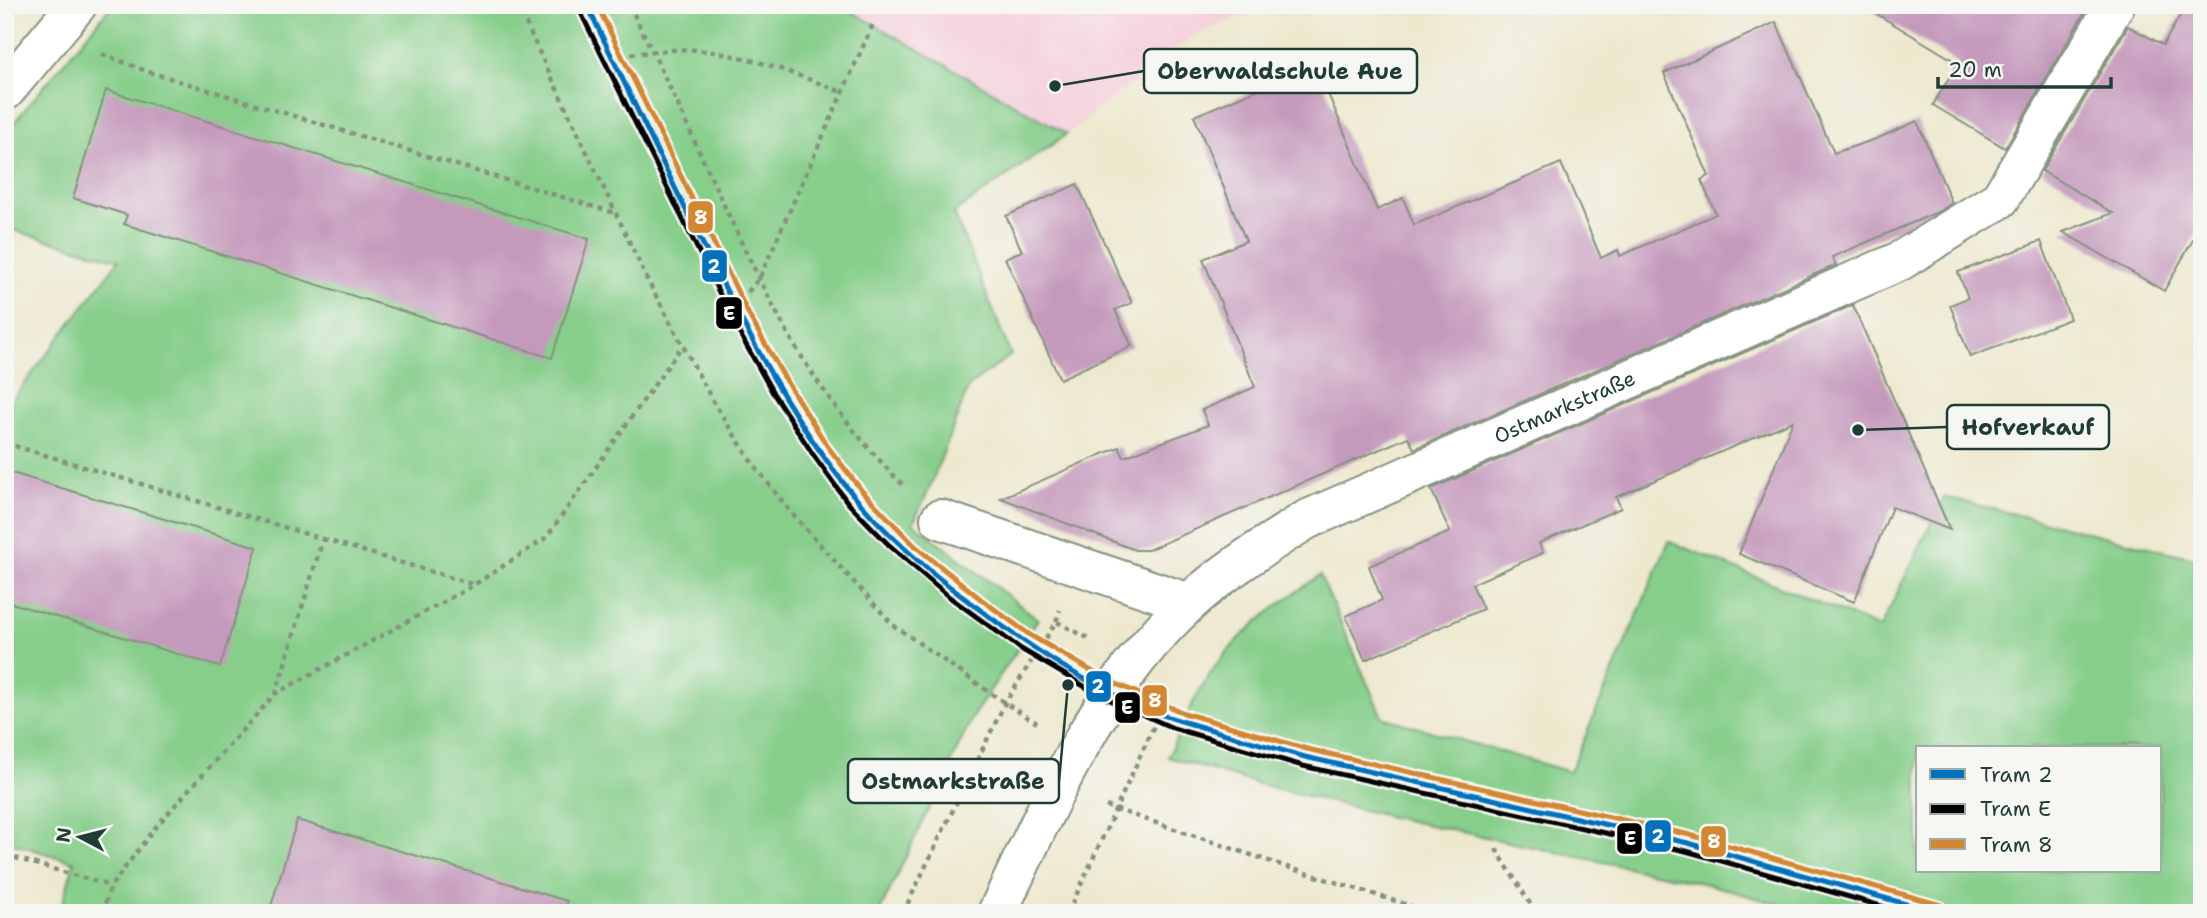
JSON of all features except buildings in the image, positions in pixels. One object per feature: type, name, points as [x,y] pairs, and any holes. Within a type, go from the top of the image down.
[{"type":"street","points":[[5,91],[77,5]]},
{"type":"street","name":"Ostmarkstraße","points":[[997,913],[1077,748],[1111,692],[1189,603],[1256,551],[1306,520],[1900,261],[2000,199],[2115,5]]},
{"type":"street","points":[[940,519],[1189,603]]},
{"type":"path","points":[[517,5],[682,346],[714,403],[754,464],[794,516],[893,625],[1004,703],[1077,748]]},
{"type":"path","points":[[629,5],[788,333],[825,391],[869,449],[901,484],[940,519]]},
{"type":"path","points":[[748,292],[760,277],[873,24]]},
{"type":"path","points":[[631,54],[695,50],[737,56],[772,65],[844,93]]},
{"type":"path","points":[[105,57],[616,213]]},
{"type":"path","points":[[102,913],[111,886],[153,829],[275,694],[474,585],[546,538],[682,346]]},
{"type":"path","points":[[5,443],[474,585]]},
{"type":"path","points":[[275,694],[323,539]]},
{"type":"path","points":[[903,913],[1004,703],[1056,622],[1061,605]]},
{"type":"path","points":[[1057,789],[1434,913]]},
{"type":"path","points":[[1068,913],[1116,810]]},
{"type":"path","points":[[1496,849],[1536,913]]},
{"type":"path","points":[[5,855],[111,886]]},
{"type":"shaded area","points":[[840,5],[1268,5],[1191,37],[1067,134]]},
{"type":"green space","points":[[112,5],[840,5],[1067,134],[954,213],[1011,355],[969,386],[913,523],[1038,619],[973,716],[879,913],[60,913],[74,862],[5,841],[5,409],[119,260],[5,228],[5,133]]},
{"type":"green space","points":[[1944,497],[2202,560],[2202,913],[1809,913],[1707,884],[1391,817],[1255,783],[1168,757],[1200,689],[1217,664],[1243,635],[1320,575],[1382,717],[1570,772],[1669,541],[1880,628]]},
{"type":"tram line","name":"2","points":[[587,5],[729,296],[795,414],[833,470],[872,516],[931,572],[1037,650],[1117,696],[1181,721],[1305,757],[1688,843],[1938,913]]},
{"type":"tram line","name":"8","points":[[597,5],[751,319],[828,447],[862,491],[915,546],[1030,635],[1107,680],[1184,713],[1307,749],[1690,835],[1941,905]]},
{"type":"tram line","name":"E","points":[[579,9],[736,327],[773,393],[814,456],[848,503],[889,545],[948,596],[1021,649],[1099,695],[1173,728],[1303,766],[1686,851],[1906,913]]},
{"type":"place","name":"Oberwaldschule Aue","points":[[1055,86]]},
{"type":"place","name":"Hofverkauf","points":[[1858,430]]},
{"type":"place","name":"Ostmarkstraße","points":[[1068,685]]}]
